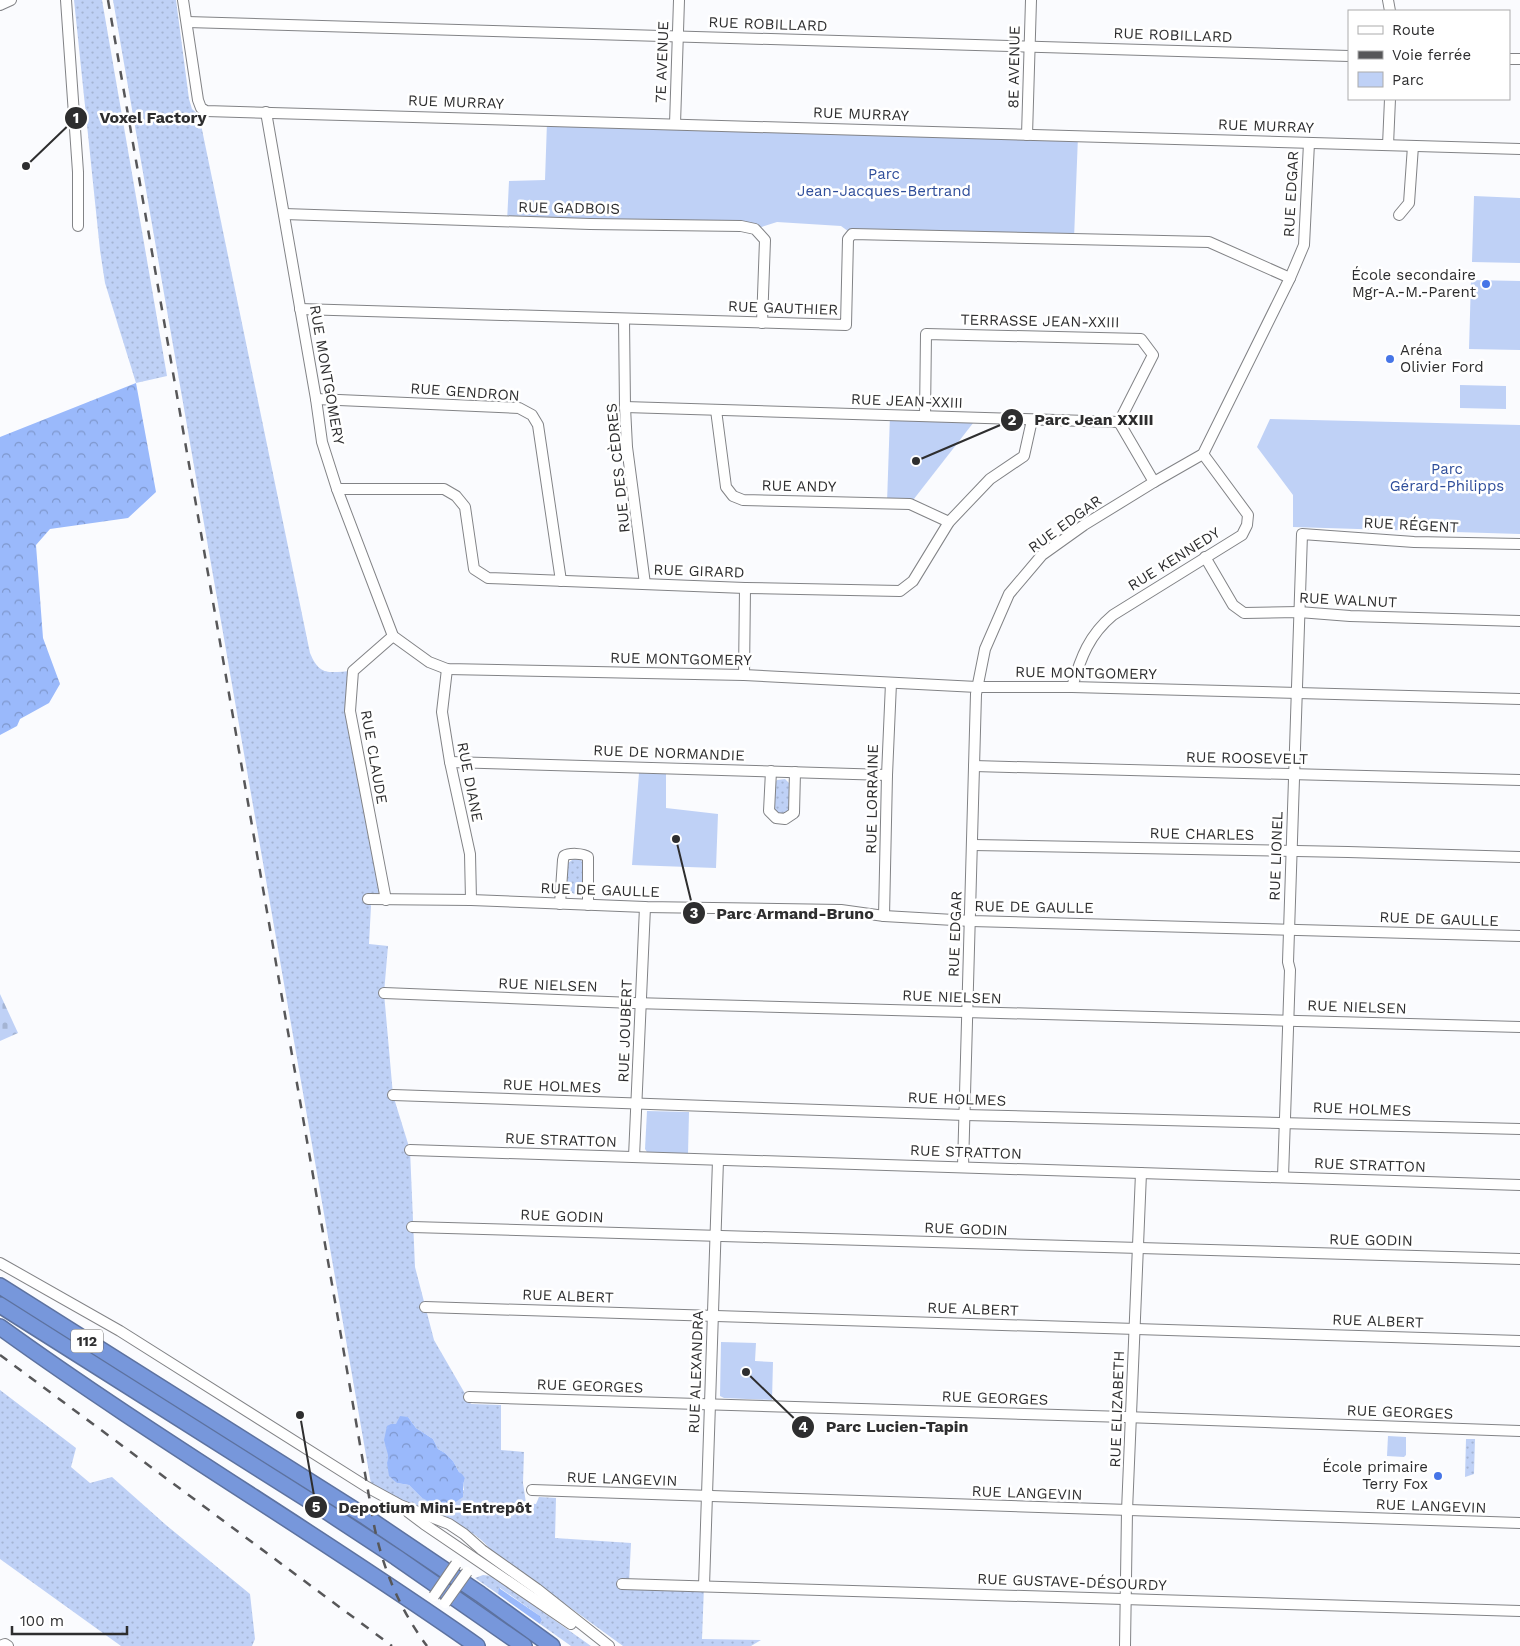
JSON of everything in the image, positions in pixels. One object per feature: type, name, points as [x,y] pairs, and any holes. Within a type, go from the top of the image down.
[{"type":"highway","name":"112","points":[[0,1286],[366,1517],[480,1594],[552,1646]]},
{"type":"highway","name":"112","points":[[0,1305],[347,1524],[524,1646]]},
{"type":"highway","points":[[0,1327],[140,1425],[307,1531],[477,1646]]},
{"type":"street","points":[[0,5],[12,0]]},
{"type":"street","points":[[66,0],[78,172],[78,226]]},
{"type":"street","points":[[183,0],[187,22]]},
{"type":"street","name":"7E AVENUE","points":[[675,124],[679,0]]},
{"type":"street","name":"8E AVENUE","points":[[1027,135],[1031,0]]},
{"type":"street","name":"RUE ROBILLARD","points":[[187,22],[1348,56]]},
{"type":"street","name":"RUE MURRAY","points":[[187,22],[198,100],[201,108],[206,110],[1520,149]]},
{"type":"street","points":[[1388,145],[1390,100]]},
{"type":"street","name":"RUE MONTGOMERY","points":[[266,112],[322,442],[337,489],[393,636],[429,662],[447,669],[744,676],[977,687],[1072,687],[1520,699]]},
{"type":"street","name":"RUE EDGAR","points":[[964,1167],[977,687],[985,649],[1009,594],[1042,555],[1084,525],[1203,454],[1290,278],[1304,245],[1309,143]]},
{"type":"street","points":[[1399,215],[1409,203],[1413,146]]},
{"type":"street","name":"RUE GADBOIS","points":[[284,214],[580,224],[741,226],[755,230],[765,240],[762,323]]},
{"type":"street","name":"RUE GAUTHIER","points":[[300,309],[846,325],[848,240],[852,234],[1209,242],[1290,278]]},
{"type":"street","name":"RUE DES CÈDRES","points":[[624,319],[625,407],[628,447],[645,584]]},
{"type":"street","name":"TERRASSE JEAN-XXIII","points":[[925,416],[926,334],[1142,339],[1153,355],[1119,422]]},
{"type":"street","name":"RUE GENDRON","points":[[316,399],[519,408],[532,415],[538,425],[560,581]]},
{"type":"street","name":"RUE JEAN-XXIII","points":[[625,407],[1119,422]]},
{"type":"street","name":"RUE ANDY","points":[[716,410],[726,487],[733,496],[743,500],[910,504],[949,522]]},
{"type":"street","name":"RUE GIRARD","points":[[337,489],[444,489],[456,496],[464,507],[474,569],[488,578],[745,588],[900,591],[913,581],[949,522],[990,479],[1024,456],[1032,420]]},
{"type":"street","points":[[1119,422],[1154,482]]},
{"type":"street","name":"RUE KENNEDY","points":[[1072,687],[1080,659],[1088,644],[1103,624],[1113,615],[1242,535],[1247,525],[1248,516],[1203,454]]},
{"type":"street","name":"RUE RÉGENT","points":[[1302,534],[1414,542],[1520,544]]},
{"type":"street","name":"RUE LIONEL","points":[[1283,1177],[1290,970],[1288,962],[1291,851],[1302,534]]},
{"type":"street","name":"RUE WALNUT","points":[[1205,557],[1233,605],[1244,614],[1299,612],[1350,616],[1520,621]]},
{"type":"street","points":[[744,676],[745,588]]},
{"type":"street","name":"RUE CLAUDE","points":[[386,900],[350,712],[353,671],[393,636]]},
{"type":"street","name":"RUE DIANE","points":[[447,669],[442,712],[450,762],[470,854],[471,900]]},
{"type":"street","name":"RUE LORRAINE","points":[[884,916],[886,774],[891,683]]},
{"type":"street","name":"RUE DE NORMANDIE","points":[[450,762],[886,774]]},
{"type":"street","name":"RUE ROOSEVELT","points":[[974,766],[1520,780]]},
{"type":"street","points":[[771,771],[768,811],[776,818],[785,820],[794,813],[795,772]]},
{"type":"street","name":"RUE CHARLES","points":[[973,844],[1520,857]]},
{"type":"street","points":[[560,904],[563,860],[567,854],[585,855],[588,857],[588,905]]},
{"type":"street","name":"RUE DE GAULLE","points":[[368,899],[471,900],[645,907],[841,910],[884,916],[971,921],[1289,928],[1520,936]]},
{"type":"street","name":"RUE JOUBERT","points":[[634,1157],[645,907]]},
{"type":"street","name":"RUE NIELSEN","points":[[384,993],[641,1003],[1520,1027]]},
{"type":"street","name":"RUE HOLMES","points":[[392,1095],[965,1115],[1520,1129]]},
{"type":"street","name":"RUE STRATTON","points":[[410,1150],[1520,1185]]},
{"type":"street","name":"RUE ALEXANDRA","points":[[704,1586],[718,1160]]},
{"type":"street","name":"RUE ELIZABETH","points":[[1125,1646],[1127,1512],[1141,1173]]},
{"type":"street","name":"RUE GODIN","points":[[412,1227],[1520,1259]]},
{"type":"street","points":[[0,1263],[120,1331],[345,1473],[400,1505],[424,1524],[607,1646]]},
{"type":"street","name":"RUE ALBERT","points":[[425,1307],[1520,1340]]},
{"type":"street","name":"RUE GEORGES","points":[[469,1397],[1520,1431]]},
{"type":"street","name":"RUE LANGEVIN","points":[[532,1490],[1127,1512],[1520,1523]]},
{"type":"street","points":[[400,1505],[449,1524],[482,1550],[537,1588],[607,1646]]},
{"type":"street","points":[[431,1614],[434,1596],[471,1540]]},
{"type":"street","points":[[431,1614],[445,1603],[482,1550]]},
{"type":"street","name":"RUE GUSTAVE-DÉSOURDY","points":[[622,1584],[1520,1611]]},
{"type":"street","points":[[0,1646],[5,1644],[8,1646]]},
{"type":"green space","points":[[74,0],[102,0],[167,376],[136,383],[105,283]]},
{"type":"green space","points":[[113,0],[176,0],[189,99],[192,109],[199,115],[310,653],[322,670],[331,672],[353,671],[350,712],[386,900],[368,899],[371,906],[369,944],[388,946],[384,993],[393,1095],[410,1150],[415,1267],[434,1340],[471,1404],[501,1405],[501,1450],[524,1452],[523,1483],[526,1503],[536,1504],[539,1497],[556,1498],[555,1538],[631,1543],[629,1583],[704,1586],[702,1639],[761,1640],[751,1646],[623,1646],[492,1551],[467,1530],[413,1506],[371,1484]],"holes":[[[408,1417],[416,1428],[433,1439],[438,1449],[453,1461],[465,1478],[464,1490],[422,1498],[409,1485],[397,1483],[387,1463],[388,1455]]]},
{"type":"green space","name":"Parc Jean-Jacques-Bertrand","points":[[547,122],[1078,136],[1074,239],[852,234],[841,226],[777,222],[755,229],[507,222],[509,181],[545,180]]},
{"type":"green space","points":[[1474,196],[1520,198],[1520,263],[1472,262]]},
{"type":"green space","points":[[1471,280],[1520,281],[1520,350],[1469,349]]},
{"type":"green space","points":[[136,383],[156,492],[128,518],[50,529],[36,545],[43,638],[60,684],[49,703],[20,719],[17,726],[0,735],[0,437]]},
{"type":"green space","points":[[1460,385],[1506,386],[1506,409],[1460,408]]},
{"type":"green space","points":[[890,415],[977,418],[910,504],[887,503]]},
{"type":"green space","name":"Parc Gérard-Philipps","points":[[1270,419],[1520,425],[1520,534],[1293,527],[1293,495],[1257,447]]},
{"type":"green space","points":[[639,773],[666,774],[666,808],[718,814],[716,868],[632,865]]},
{"type":"green space","points":[[785,779],[791,785],[789,810],[782,814],[775,811],[773,807],[775,783],[777,780]]},
{"type":"green space","points":[[575,858],[581,860],[585,876],[581,892],[574,894],[567,887],[568,863]]},
{"type":"green space","points":[[0,994],[18,1033],[0,1041]]},
{"type":"green space","points":[[647,1111],[689,1112],[688,1154],[647,1152],[645,1149]]},
{"type":"green space","points":[[721,1342],[756,1343],[755,1361],[773,1362],[772,1400],[724,1398],[720,1396]]},
{"type":"green space","points":[[0,1390],[76,1448],[71,1467],[90,1483],[112,1477],[166,1525],[250,1594],[255,1639],[252,1646],[121,1646],[0,1559]]},
{"type":"green space","points":[[400,1416],[408,1417],[416,1428],[433,1439],[438,1449],[453,1461],[465,1478],[463,1497],[451,1505],[439,1506],[422,1498],[409,1485],[397,1483],[389,1476],[388,1455],[384,1440],[387,1426],[396,1424]]},
{"type":"green space","points":[[1388,1436],[1406,1437],[1406,1455],[1404,1457],[1387,1456]]},
{"type":"green space","points":[[1466,1439],[1475,1439],[1474,1474],[1465,1477]]},
{"type":"green space","points":[[483,1575],[492,1576],[591,1646],[571,1646],[540,1624],[542,1620],[540,1616],[500,1588],[498,1594],[475,1578]]},
{"type":"green space","points":[[499,1588],[540,1616],[542,1620],[540,1624],[498,1594]]},
{"type":"railway","points":[[108,0],[374,1525],[382,1557],[394,1588],[409,1618],[427,1646]]},
{"type":"railway","points":[[0,1355],[392,1646]]},
{"type":"place","name":"Voxel Factory","points":[[26,166]]},
{"type":"place","name":"École secondaire Mgr-A.-M.-Parent","points":[[1486,284]]},
{"type":"place","name":"Aréna Olivier Ford","points":[[1390,359]]},
{"type":"place","name":"Parc Jean XXIII","points":[[916,461]]},
{"type":"place","name":"Parc Armand-Bruno","points":[[676,839]]},
{"type":"place","name":"Parc Lucien-Tapin","points":[[746,1372]]},
{"type":"place","name":"Depotium Mini-Entrepôt","points":[[300,1415]]},
{"type":"place","name":"École primaire Terry Fox","points":[[1438,1476]]}]
